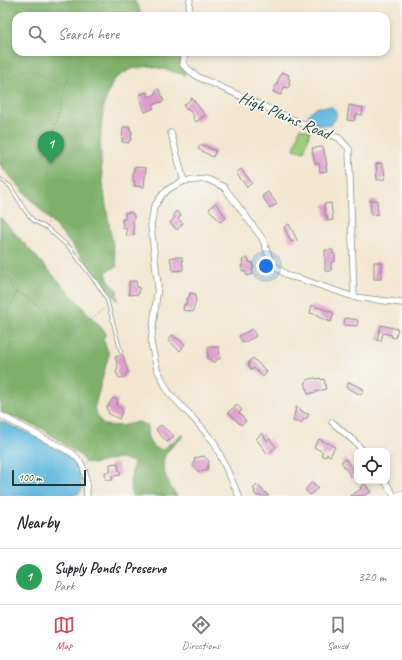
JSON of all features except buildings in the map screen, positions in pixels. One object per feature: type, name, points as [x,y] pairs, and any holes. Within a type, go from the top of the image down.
[{"type":"street","points":[[188,12],[190,0]]},
{"type":"street","name":"High Plains Road","points":[[185,56],[184,65],[198,77],[308,126],[340,138],[349,149],[354,297]]},
{"type":"street","points":[[171,133],[184,181]]},
{"type":"street","points":[[239,496],[214,442],[169,394],[157,369],[151,344],[158,286],[151,226],[154,207],[162,195],[170,188],[184,181],[207,179],[224,187],[262,238],[272,264],[288,276],[354,297],[402,304]]},
{"type":"street","points":[[0,415],[16,422],[72,453],[78,458],[83,465],[86,476],[87,496]]},
{"type":"street","points":[[332,422],[360,448]]},
{"type":"street","points":[[387,484],[394,496]]},
{"type":"street","points":[[398,496],[402,494]]},
{"type":"lane","points":[[0,179],[10,186],[26,212],[34,221],[47,228],[70,248],[105,294],[121,352]]},
{"type":"path","points":[[99,12],[104,6],[103,0]]},
{"type":"path","points":[[47,228],[50,208],[46,198],[48,150],[66,86],[70,56]]},
{"type":"path","points":[[0,84],[21,72],[31,71],[38,72],[49,81],[66,86]]},
{"type":"path","points":[[0,275],[9,279],[11,287],[16,292],[27,297],[46,312],[49,324],[59,336],[66,337],[78,327],[101,313],[109,305]]},
{"type":"path","points":[[16,292],[13,302],[9,306],[6,313],[12,332],[6,345],[5,370],[12,383],[13,398],[18,410],[16,422]]},
{"type":"path","points":[[66,337],[67,348],[76,365],[75,385],[83,413],[97,444],[93,459],[83,465]]},
{"type":"green space","points":[[0,0],[134,0],[140,12],[12,12],[12,56],[159,56],[181,59],[186,75],[150,66],[131,69],[114,79],[107,95],[103,111],[101,130],[102,170],[117,267],[106,271],[108,279],[117,290],[118,301],[65,237],[0,165]]},
{"type":"green space","points":[[300,128],[310,131],[304,152],[294,149]]},
{"type":"green space","points":[[0,217],[106,333],[103,339],[109,354],[94,409],[103,425],[121,426],[138,422],[147,425],[149,441],[151,444],[162,450],[182,434],[184,436],[170,449],[163,462],[163,468],[167,480],[177,496],[132,496],[130,482],[134,462],[119,458],[93,464],[84,462],[82,457],[43,429],[1,412]]},
{"type":"water","points":[[319,107],[332,107],[336,112],[336,118],[331,125],[321,125],[309,121],[309,114],[312,110]]},
{"type":"water","points":[[0,421],[33,435],[61,451],[76,463],[82,489],[79,493],[72,496],[0,496]]},
{"type":"place","name":"Supply Ponds Preserve","points":[[51,164]]}]
